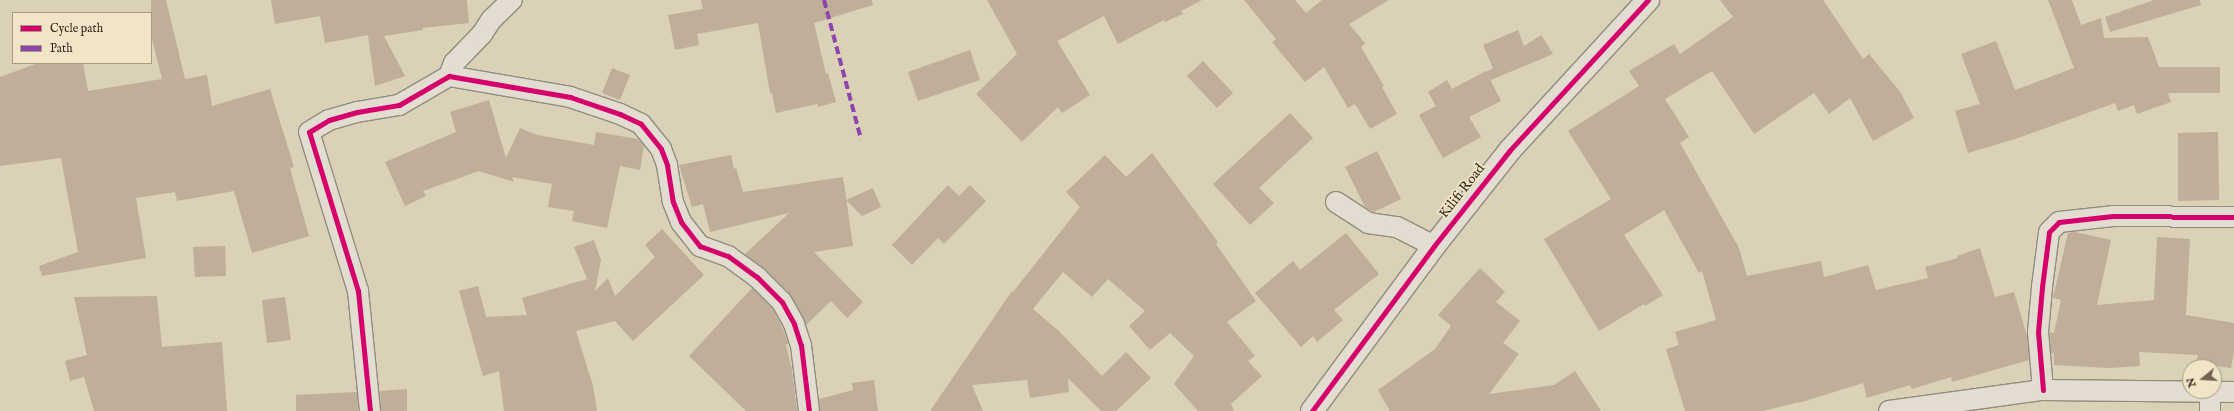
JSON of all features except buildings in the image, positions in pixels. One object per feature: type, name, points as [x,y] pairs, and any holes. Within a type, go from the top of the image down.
[{"type":"street","points":[[370,411],[358,292],[308,132],[329,120],[357,112],[399,104],[448,76],[454,63],[482,34],[491,20],[512,0]]},
{"type":"street","name":"Kilifi Road","points":[[1312,411],[1434,246],[1510,150],[1648,0]]},
{"type":"street","points":[[448,76],[570,97],[620,114],[641,124],[661,149],[667,165],[673,202],[681,222],[700,246],[728,256],[757,277],[782,302],[794,324],[801,345],[809,411]]},
{"type":"street","points":[[1336,202],[1368,223],[1397,227],[1434,246]]},
{"type":"street","points":[[2043,390],[2038,332],[2042,287],[2049,232],[2059,222],[2113,216],[2234,217]]},
{"type":"street","points":[[1889,411],[2043,390],[2182,391]]},
{"type":"street","points":[[2222,392],[2234,392]]},
{"type":"street","points":[[2210,399],[2210,411]]},
{"type":"marked path","points":[[824,0],[861,139]]},
{"type":"cycle path","points":[[1312,411],[1434,246],[1510,150],[1648,0]]},
{"type":"cycle path","points":[[370,411],[358,291],[309,132],[329,120],[357,112],[399,105],[449,76],[570,97],[620,114],[641,124],[661,149],[667,165],[673,202],[681,222],[700,246],[728,256],[757,277],[782,302],[794,324],[801,345],[809,411]]},
{"type":"cycle path","points":[[2043,390],[2038,332],[2042,287],[2049,232],[2059,222],[2113,216],[2234,217]]}]
